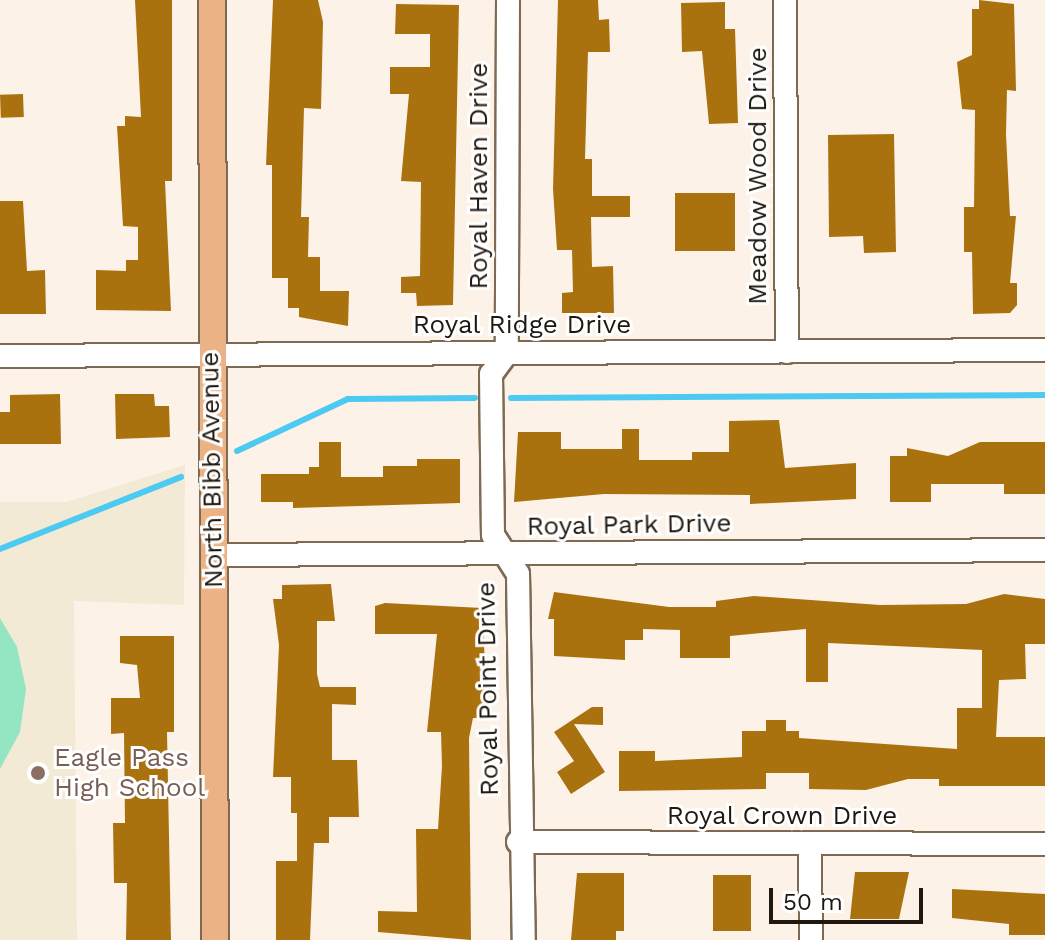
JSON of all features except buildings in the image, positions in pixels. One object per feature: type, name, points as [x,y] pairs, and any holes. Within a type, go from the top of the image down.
[{"type":"main road","name":"North Bibb Avenue","points":[[212,0],[215,940]]},
{"type":"street","name":"Royal Haven Drive","points":[[507,353],[508,0]]},
{"type":"street","name":"Meadow Wood Drive","points":[[785,0],[787,352]]},
{"type":"street","name":"Royal Ridge Drive","points":[[0,356],[1045,350]]},
{"type":"street","name":"Royal Point Drive","points":[[507,353],[491,374],[493,535],[518,574],[518,842],[524,940]]},
{"type":"street","name":"Royal Park Drive","points":[[214,555],[1045,550]]},
{"type":"street","name":"Royal Crown Drive","points":[[518,842],[1045,844]]},
{"type":"street","points":[[810,845],[811,940]]},
{"type":"shaded area","name":"Eagle Pass High School","points":[[185,465],[184,605],[74,601],[77,940],[0,940],[0,502],[66,502]]},
{"type":"green space","points":[[0,618],[17,647],[26,689],[20,732],[0,769]]},
{"type":"waterway","points":[[511,398],[1045,395]]},
{"type":"waterway","points":[[237,451],[348,399],[475,398]]},
{"type":"waterway","points":[[0,549],[181,477]]},
{"type":"place","name":"Eagle Pass High School","points":[[38,773]]}]
